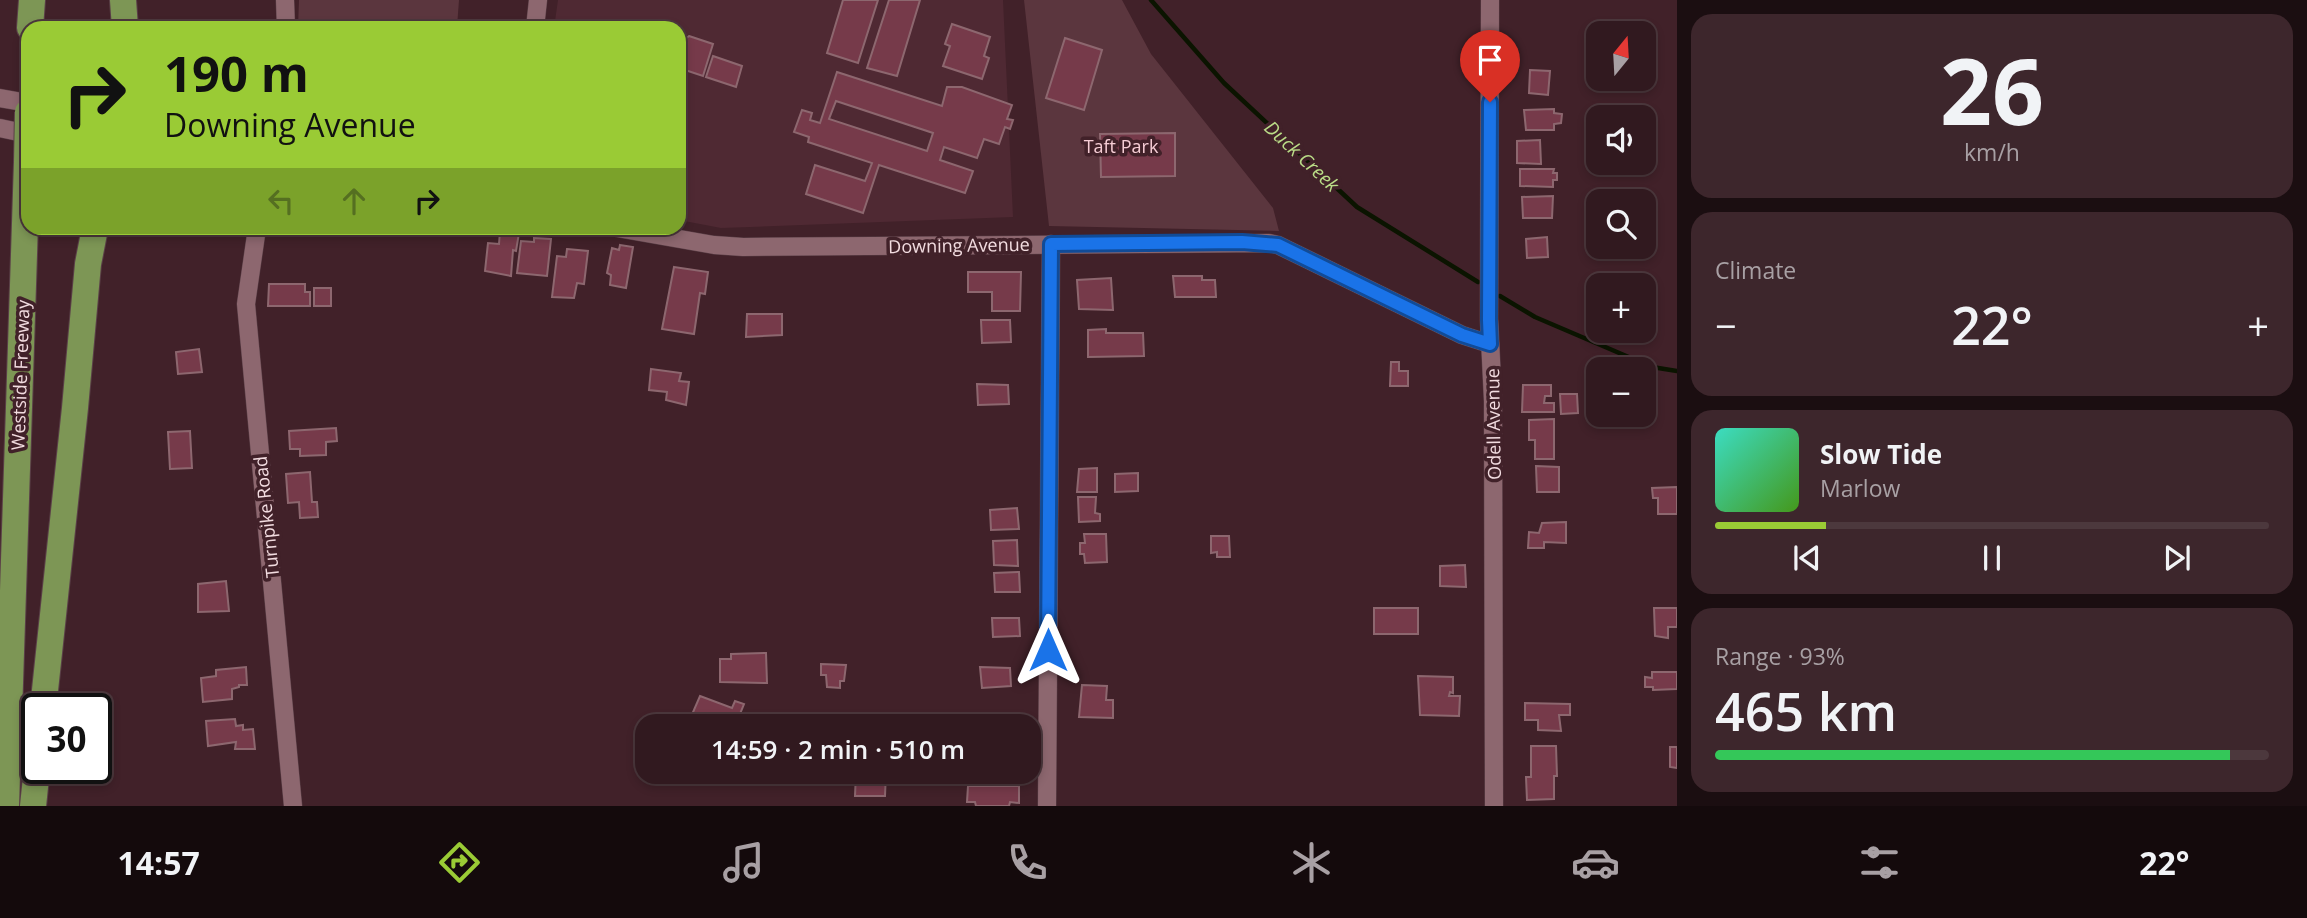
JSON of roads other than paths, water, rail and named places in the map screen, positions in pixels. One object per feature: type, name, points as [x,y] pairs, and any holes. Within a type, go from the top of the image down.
[{"type":"highway","points":[[30,21],[32,0]]},
{"type":"highway","points":[[123,0],[124,21]]},
{"type":"highway","name":"Westside Freeway","points":[[6,806],[25,235]]},
{"type":"highway","points":[[45,693],[88,264],[94,235]]},
{"type":"highway","points":[[33,806],[35,784]]},
{"type":"street","points":[[285,0],[286,21]]},
{"type":"street","points":[[536,21],[538,0]]},
{"type":"street","name":"Odell Avenue","points":[[1490,0],[1489,320],[1495,562],[1494,806]]},
{"type":"street","points":[[0,98],[21,102]]},
{"type":"street","points":[[0,128],[21,132]]},
{"type":"street","name":"Turnpike Road","points":[[256,235],[246,304],[293,806]]},
{"type":"street","name":"Downing Avenue","points":[[657,235],[743,247],[1242,242],[1278,245],[1462,335],[1490,344]]},
{"type":"street","points":[[1048,806],[1051,244]]},
{"type":"waterway","name":"Duck Creek","points":[[1151,0],[1224,83],[1357,207],[1478,282]]},
{"type":"waterway","name":"Duck Creek","points":[[1500,296],[1535,317],[1652,367],[1677,371]]},
{"type":"park label","name":"Taft Park","points":[[1121,146]]}]
